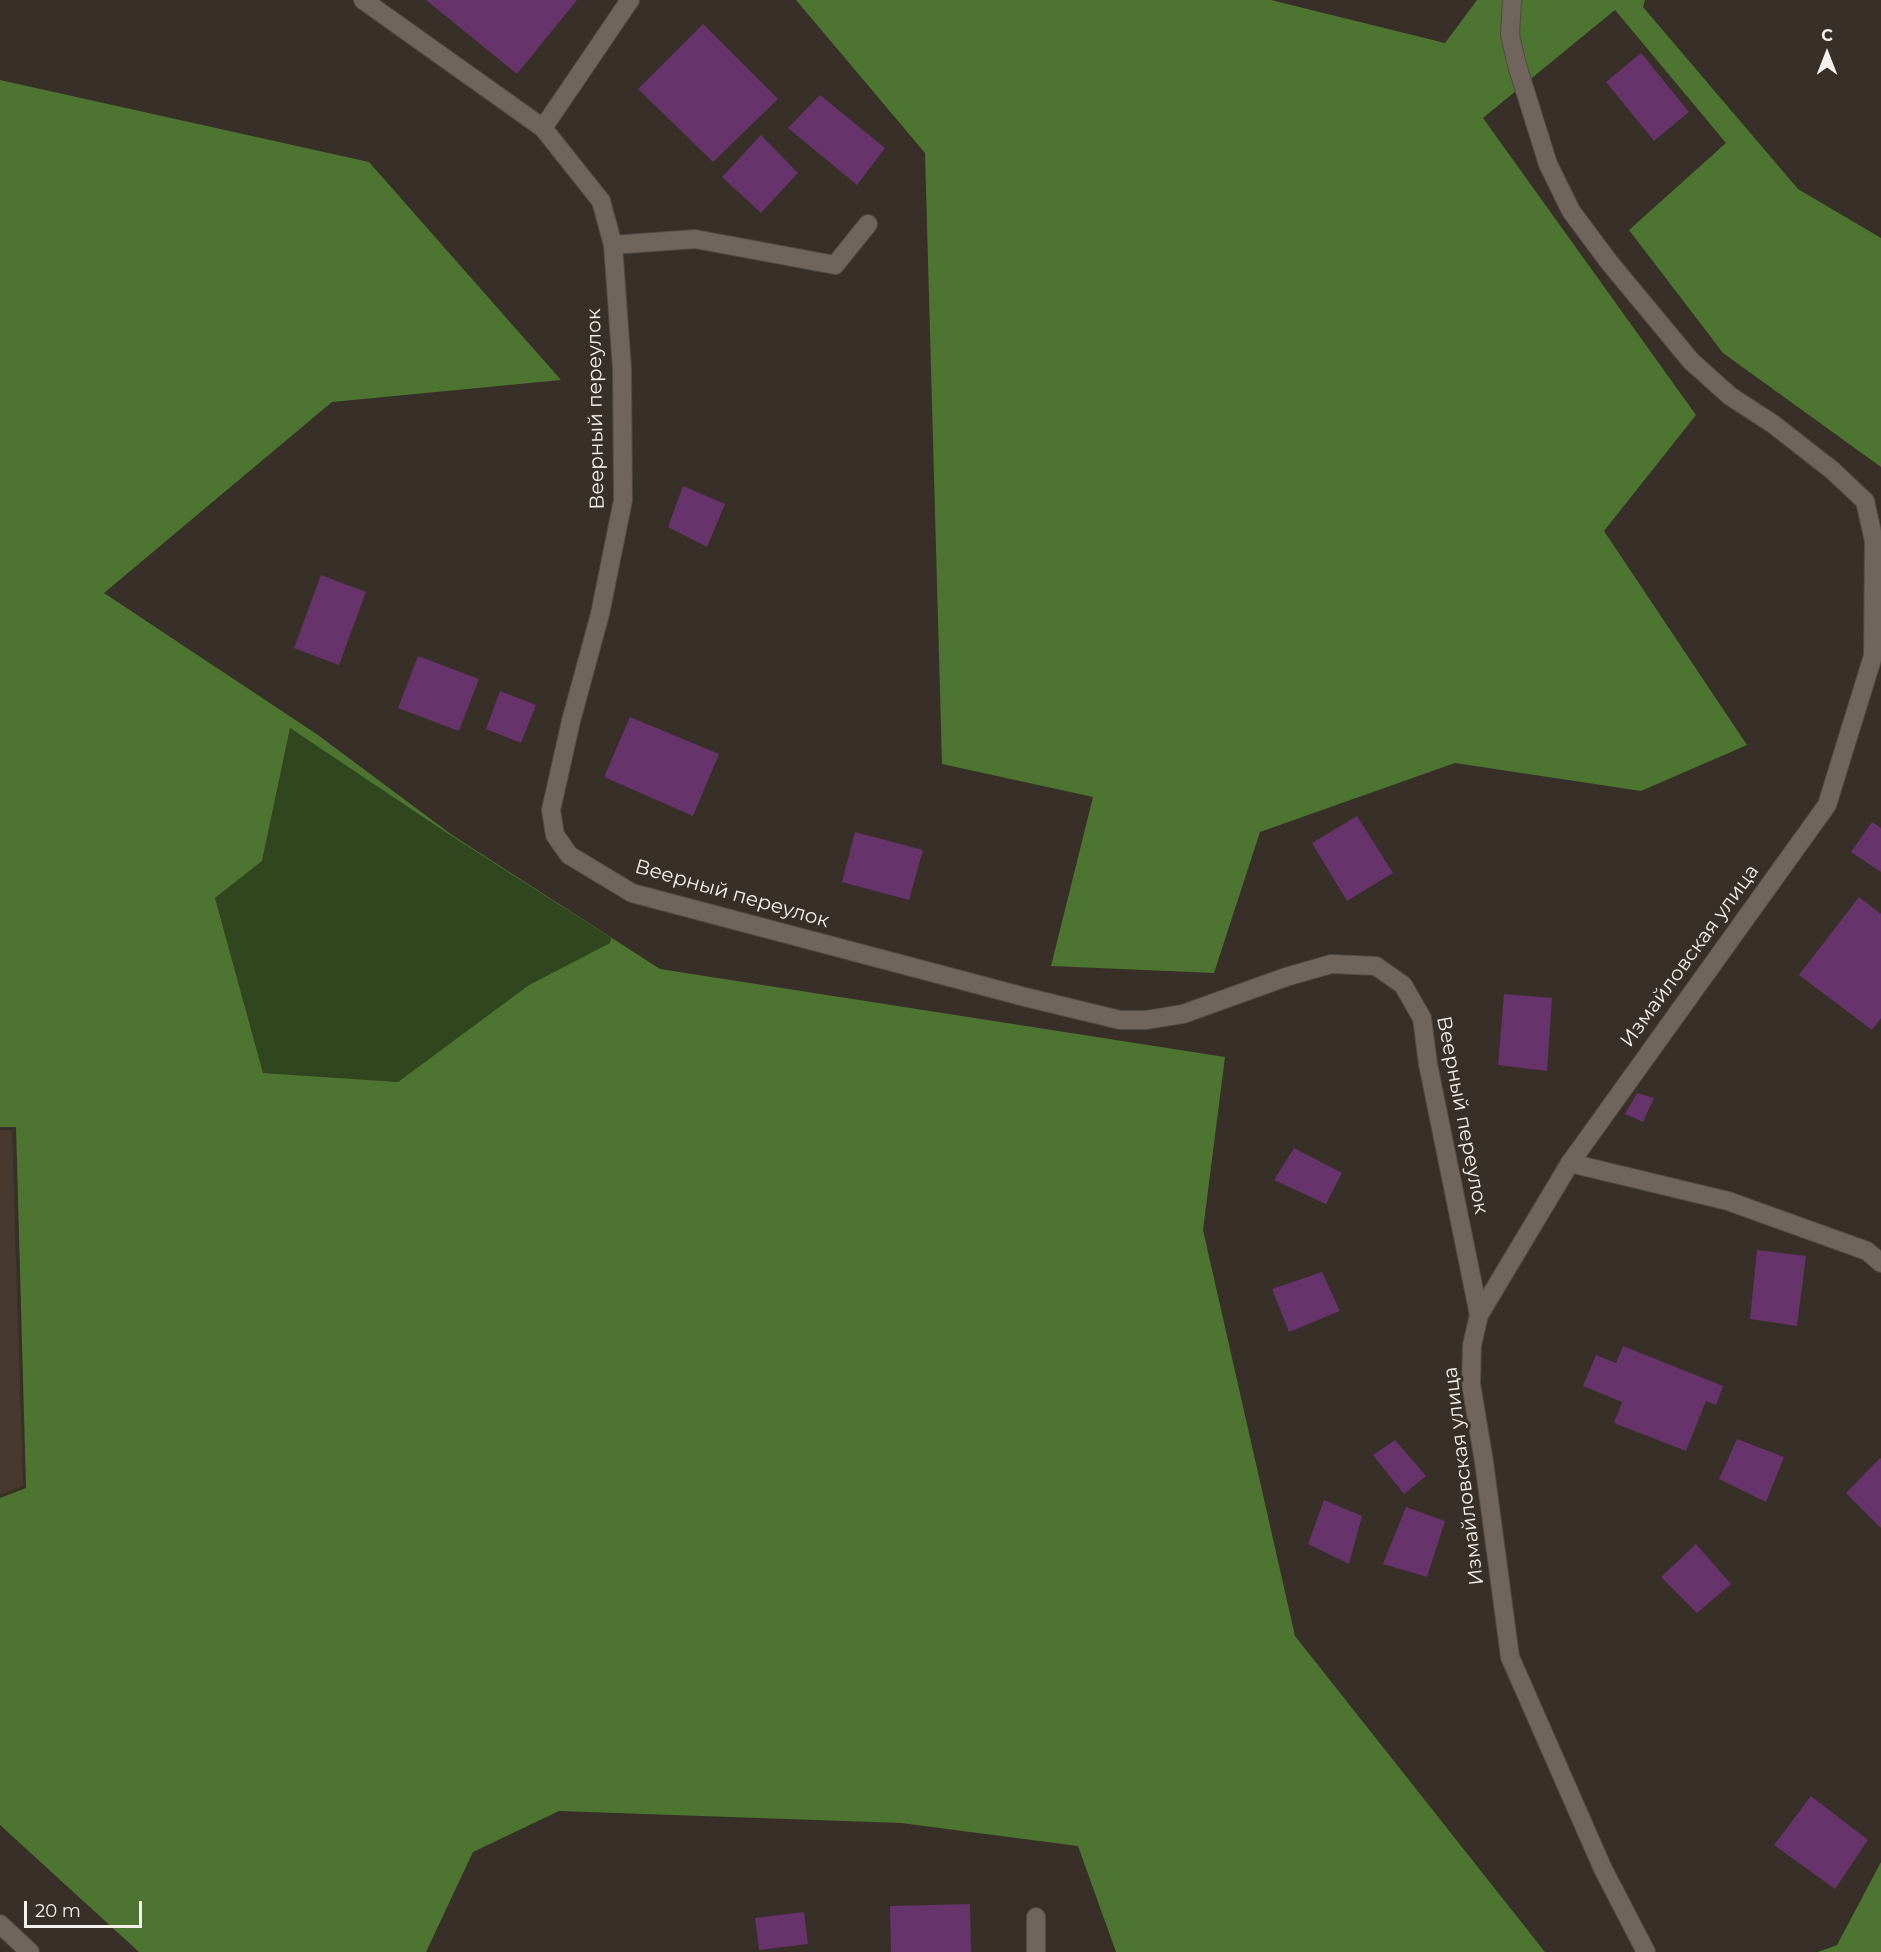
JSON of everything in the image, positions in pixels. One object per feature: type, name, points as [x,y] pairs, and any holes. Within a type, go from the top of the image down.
[{"type":"street","name":"Веерный переулок","points":[[363,0],[543,128],[601,201],[614,245],[622,369],[624,500],[600,614],[571,721],[551,810],[555,835],[569,855],[632,893],[1120,1020],[1146,1020],[1183,1014],[1286,977],[1331,964],[1376,966],[1403,985],[1422,1018],[1428,1064],[1479,1315]]},
{"type":"street","points":[[543,128],[630,0]]},
{"type":"street","name":"Измайловская улица","points":[[1512,0],[1510,35],[1517,65],[1548,164],[1571,211],[1609,262],[1691,361],[1730,396],[1773,424],[1832,470],[1865,501],[1874,541],[1874,656],[1827,805],[1570,1163],[1479,1315],[1472,1345],[1471,1384],[1484,1462],[1510,1657],[1603,1869],[1646,1952]]},
{"type":"street","points":[[614,245],[695,239],[835,265],[868,224]]},
{"type":"street","points":[[1570,1163],[1728,1201],[1867,1251],[1881,1263]]},
{"type":"street","points":[[1036,1917],[1036,1952]]},
{"type":"street","points":[[0,1924],[30,1952]]},
{"type":"shaded area","points":[[0,1130],[12,1130],[23,1486],[0,1495]]},
{"type":"green space","points":[[796,0],[1271,0],[1445,43],[1477,0],[1645,0],[1643,7],[1798,189],[1881,238],[1881,467],[1723,353],[1629,230],[1726,143],[1615,10],[1483,118],[1696,415],[1604,531],[1747,745],[1641,791],[1455,763],[1260,832],[1214,973],[1051,966],[1093,797],[942,764],[925,153]]},
{"type":"green space","points":[[0,80],[369,162],[561,380],[332,402],[104,593],[318,735],[452,835],[660,969],[1225,1057],[1203,1230],[1295,1636],[1545,1952],[1116,1952],[1078,1846],[901,1823],[559,1811],[473,1852],[426,1952],[139,1952],[0,1825],[0,1498],[26,1488],[16,1127],[0,1127]],"holes":[[[290,728],[450,835],[611,938],[610,943],[529,985],[398,1082],[263,1073],[215,898],[262,861]]]},
{"type":"green space","points":[[290,727],[450,835],[612,939],[610,943],[529,985],[398,1082],[263,1073],[215,898],[262,861]]},
{"type":"green space","points":[[1881,1862],[1881,1952],[1818,1952],[1837,1945]]},
{"type":"building","points":[[426,0],[577,0],[517,74]]},
{"type":"building","points":[[703,24],[778,99],[713,162],[638,89]]},
{"type":"building","points":[[1641,53],[1689,112],[1654,141],[1606,82]]},
{"type":"building","points":[[820,95],[885,148],[857,185],[788,128]]},
{"type":"building","points":[[761,135],[798,173],[761,213],[722,177]]},
{"type":"building","points":[[683,486],[725,504],[707,547],[668,527]]},
{"type":"building","points":[[321,575],[366,592],[339,665],[294,648]]},
{"type":"building","points":[[418,656],[479,679],[459,731],[398,708]]},
{"type":"building","points":[[500,691],[536,705],[521,743],[486,729]]},
{"type":"building","points":[[630,717],[719,754],[693,816],[604,777]]},
{"type":"building","points":[[1357,816],[1393,873],[1347,901],[1312,843]]},
{"type":"building","points":[[1872,822],[1881,828],[1881,872],[1851,852]]},
{"type":"building","points":[[855,832],[923,850],[909,900],[842,882]]},
{"type":"building","points":[[1859,897],[1881,914],[1881,1018],[1872,1030],[1799,975]]},
{"type":"building","points":[[1504,994],[1552,998],[1547,1071],[1498,1065]]},
{"type":"building","points":[[1637,1093],[1654,1098],[1643,1122],[1625,1114]]},
{"type":"building","points":[[1294,1148],[1342,1173],[1326,1204],[1274,1180]]},
{"type":"building","points":[[1757,1250],[1806,1256],[1797,1326],[1750,1319]]},
{"type":"building","points":[[1322,1272],[1340,1311],[1289,1332],[1272,1289]]},
{"type":"building","points":[[1623,1346],[1723,1386],[1716,1405],[1706,1401],[1686,1451],[1614,1423],[1622,1402],[1583,1386],[1596,1355],[1616,1363]]},
{"type":"building","points":[[1737,1439],[1784,1457],[1766,1502],[1719,1479]]},
{"type":"building","points":[[1395,1440],[1426,1476],[1404,1494],[1373,1455]]},
{"type":"building","points":[[1881,1459],[1881,1528],[1846,1493]]},
{"type":"building","points":[[1324,1500],[1362,1516],[1349,1564],[1308,1544]]},
{"type":"building","points":[[1406,1507],[1445,1521],[1427,1577],[1383,1564]]},
{"type":"building","points":[[1696,1544],[1731,1584],[1697,1613],[1661,1577]]},
{"type":"building","points":[[1811,1796],[1868,1840],[1835,1889],[1774,1845]]},
{"type":"building","points":[[970,1904],[971,1952],[891,1952],[890,1906]]},
{"type":"building","points":[[804,1912],[808,1944],[759,1950],[755,1918]]}]
